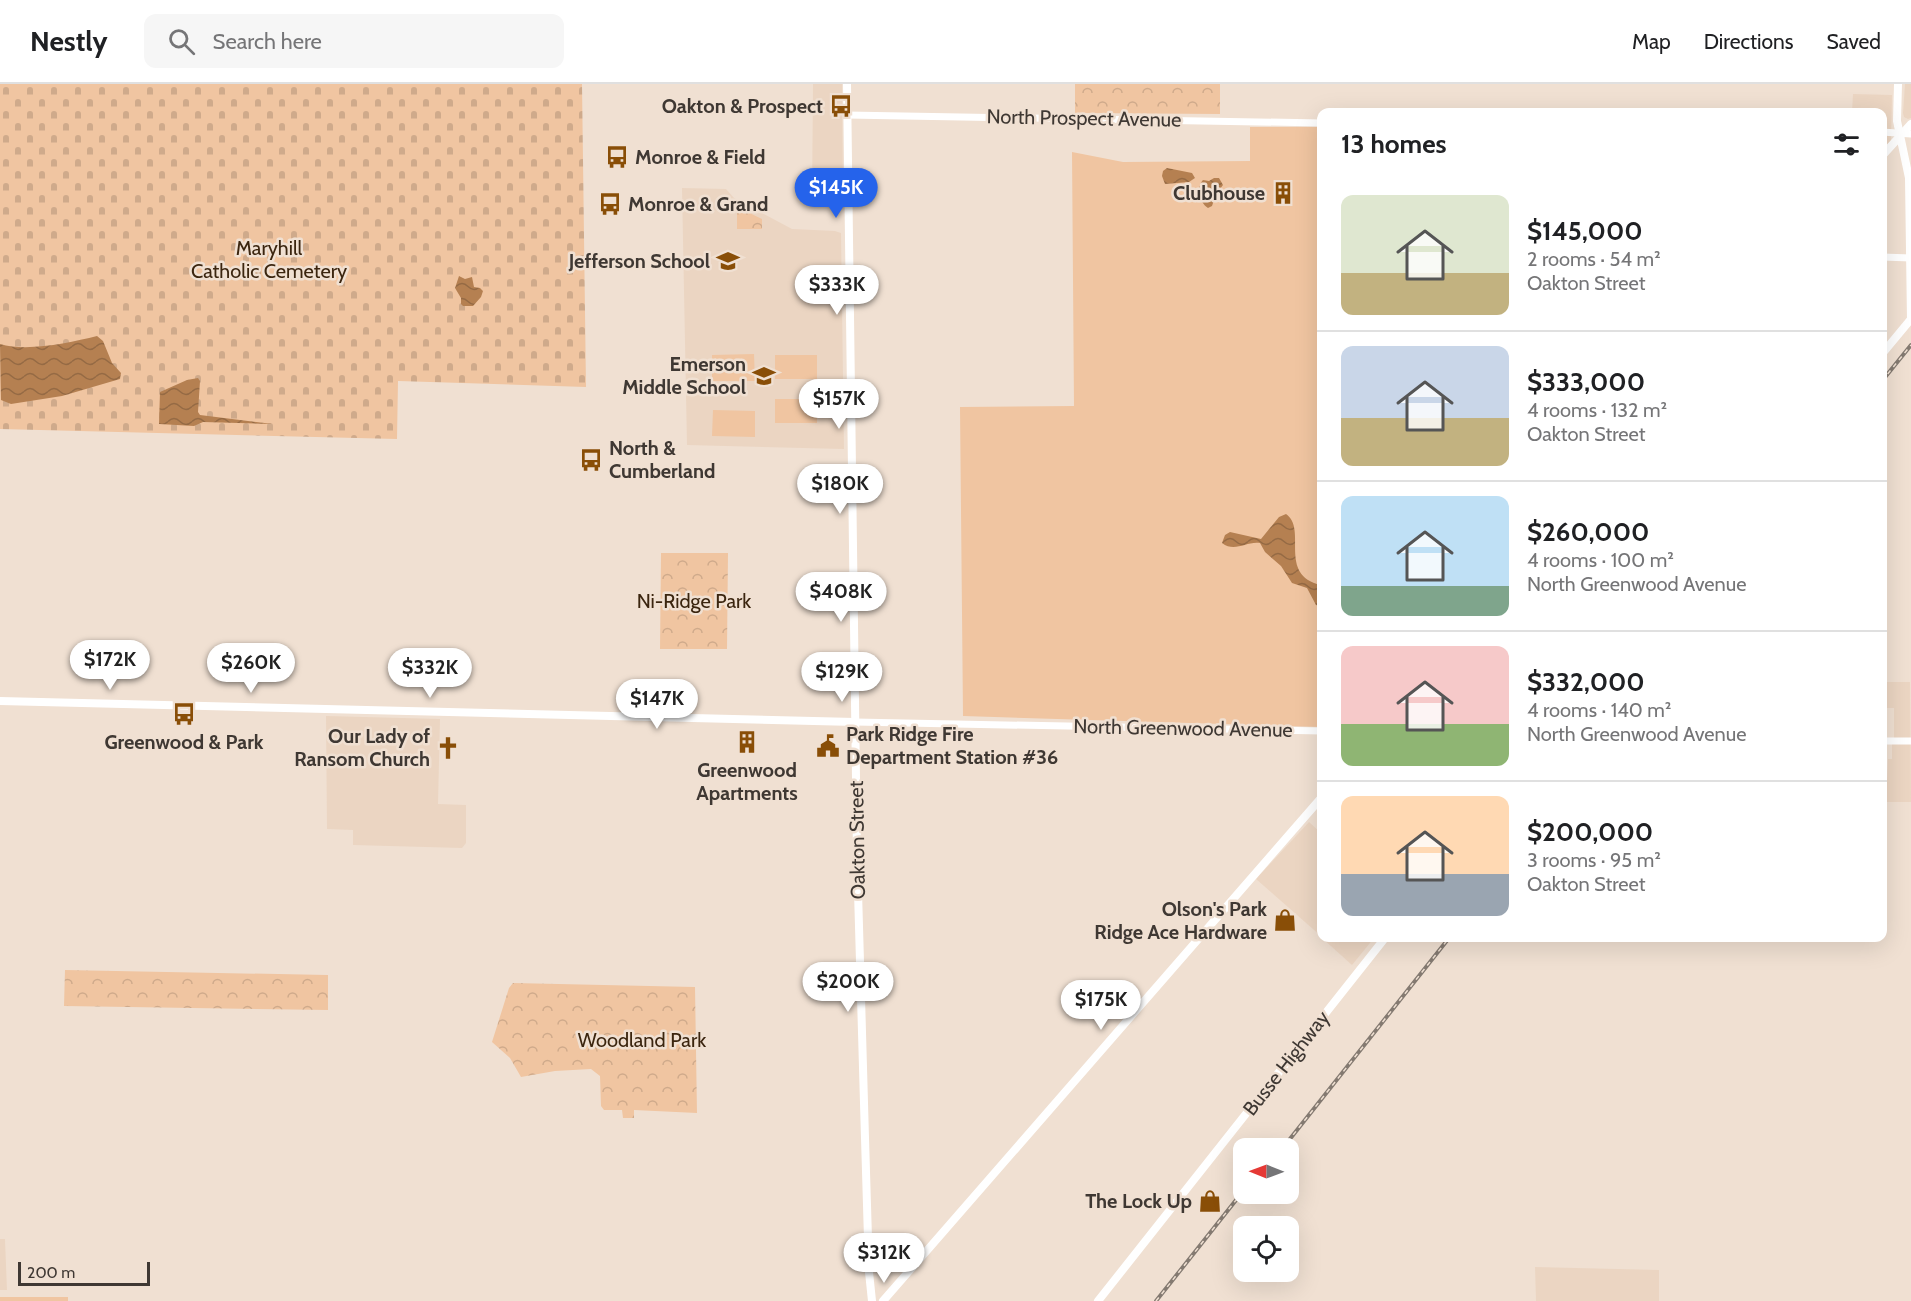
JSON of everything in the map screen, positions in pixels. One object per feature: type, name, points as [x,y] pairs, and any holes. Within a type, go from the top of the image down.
[{"type":"main road","name":"Oakton Street","points":[[847,84],[855,722],[869,1272],[872,1301]]},
{"type":"main road","points":[[1887,348],[1911,319],[1908,166],[1897,121],[1898,84]]},
{"type":"main road","points":[[1887,150],[1911,124]]},
{"type":"main road","points":[[1908,166],[1911,150]]},
{"type":"main road","name":"North Greenwood Avenue","points":[[0,701],[855,722]]},
{"type":"main road","points":[[883,1301],[1317,803]]},
{"type":"main road","name":"Busse Highway","points":[[1098,1301],[1382,942]]},
{"type":"main road","name":"Oakton Street","points":[[867,1301],[869,1272]]},
{"type":"main road","points":[[872,1288],[875,1292],[889,1294]]},
{"type":"street","name":"North Prospect Avenue","points":[[847,115],[1317,123]]},
{"type":"street","points":[[1887,133],[1911,134]]},
{"type":"street","points":[[1887,257],[1911,258]]},
{"type":"street","name":"North Greenwood Avenue","points":[[855,722],[1317,731]]},
{"type":"street","points":[[1887,741],[1911,741]]},
{"type":"shaded area","points":[[813,84],[842,84],[843,196],[812,196]]},
{"type":"shaded area","points":[[1905,84],[1911,84],[1911,118],[1908,119],[1903,113]]},
{"type":"shaded area","points":[[1853,94],[1892,95],[1891,141],[1887,146],[1887,108],[1852,108]]},
{"type":"shaded area","name":"Emerson Middle School","points":[[682,188],[726,189],[734,198],[792,229],[841,233],[844,449],[687,445]]},
{"type":"shaded area","points":[[1887,682],[1910,682],[1911,802],[1887,802],[1888,759],[1892,759],[1892,744],[1894,744],[1894,708],[1887,708]]},
{"type":"shaded area","points":[[326,716],[440,719],[438,804],[466,805],[466,843],[462,848],[353,845],[353,830],[327,829]]},
{"type":"shaded area","points":[[1309,822],[1317,829],[1317,933],[1256,879]]},
{"type":"shaded area","points":[[1326,942],[1371,942],[1352,965]]},
{"type":"shaded area","points":[[0,1239],[5,1239],[7,1290],[0,1290]]},
{"type":"shaded area","points":[[1535,1267],[1659,1270],[1659,1301],[1536,1301]]},
{"type":"green space","name":"Maryhill Catholic Cemetery","points":[[0,84],[582,84],[586,387],[398,381],[397,439],[0,429]]},
{"type":"green space","points":[[1075,84],[1220,84],[1220,114],[1075,113]]},
{"type":"green space","points":[[1250,127],[1317,127],[1317,727],[963,716],[960,407],[1074,406],[1072,152],[1123,162],[1250,161]]},
{"type":"green space","points":[[737,207],[762,219],[762,229],[737,229]]},
{"type":"green space","points":[[754,354],[755,381],[712,381],[712,355]]},
{"type":"green space","points":[[775,355],[817,355],[817,379],[775,379]]},
{"type":"green space","points":[[775,399],[817,399],[817,423],[775,423]]},
{"type":"green space","points":[[713,410],[755,411],[755,437],[712,436]]},
{"type":"green space","name":"Ni-Ridge Park","points":[[661,553],[728,553],[727,649],[660,649]]},
{"type":"green space","points":[[65,970],[328,975],[328,1010],[64,1006]]},
{"type":"green space","name":"Woodland Park","points":[[513,983],[695,987],[697,1113],[634,1110],[634,1118],[623,1118],[622,1110],[604,1110],[601,1106],[600,1076],[591,1069],[555,1071],[521,1077],[510,1058],[492,1042],[509,988]]},
{"type":"green space","points":[[0,1297],[68,1297],[68,1301],[0,1301]]},
{"type":"water","points":[[1167,168],[1192,173],[1195,178],[1189,182],[1165,184],[1162,176],[1163,171]]},
{"type":"water","points":[[1219,178],[1223,185],[1216,194],[1212,206],[1208,208],[1201,199],[1199,191],[1203,180],[1209,181]]},
{"type":"water","points":[[459,276],[465,279],[472,277],[474,287],[483,291],[473,306],[461,304],[461,298],[455,288]]},
{"type":"water","points":[[97,336],[103,341],[112,363],[121,373],[120,379],[62,396],[11,404],[1,400],[0,344],[35,347]]},
{"type":"water","points":[[198,378],[200,381],[198,412],[200,415],[273,424],[203,422],[194,426],[159,424],[160,392],[187,380]]},
{"type":"water","points":[[1286,514],[1292,521],[1295,530],[1296,562],[1300,572],[1308,580],[1317,583],[1317,605],[1307,588],[1292,583],[1281,566],[1265,552],[1260,543],[1231,547],[1222,543],[1225,535],[1230,532],[1261,539],[1279,517]]},
{"type":"railway","points":[[1887,375],[1911,345]]},
{"type":"railway","points":[[1291,1138],[1446,942]]},
{"type":"railway","points":[[1156,1301],[1233,1204]]},
{"type":"place","name":"Oakton & Prospect","points":[[841,106]]},
{"type":"place","name":"Monroe & Field","points":[[617,157]]},
{"type":"place","name":"Clubhouse","points":[[1283,193]]},
{"type":"place","name":"Monroe & Grand","points":[[610,204]]},
{"type":"place","name":"Jefferson School","points":[[728,261]]},
{"type":"place","name":"Emerson Middle School","points":[[764,376]]},
{"type":"place","name":"North & Cumberland","points":[[591,460]]},
{"type":"place","name":"Greenwood & Park","points":[[184,714]]},
{"type":"place","name":"Greenwood Apartments","points":[[747,742]]},
{"type":"place","name":"Park Ridge Fire Department Station #36","points":[[828,746]]},
{"type":"place","name":"Our Lady of Ransom Church","points":[[448,748]]},
{"type":"place","name":"Olson's Park Ridge Ace Hardware","points":[[1285,920]]},
{"type":"place","name":"The Lock Up","points":[[1210,1201]]}]
